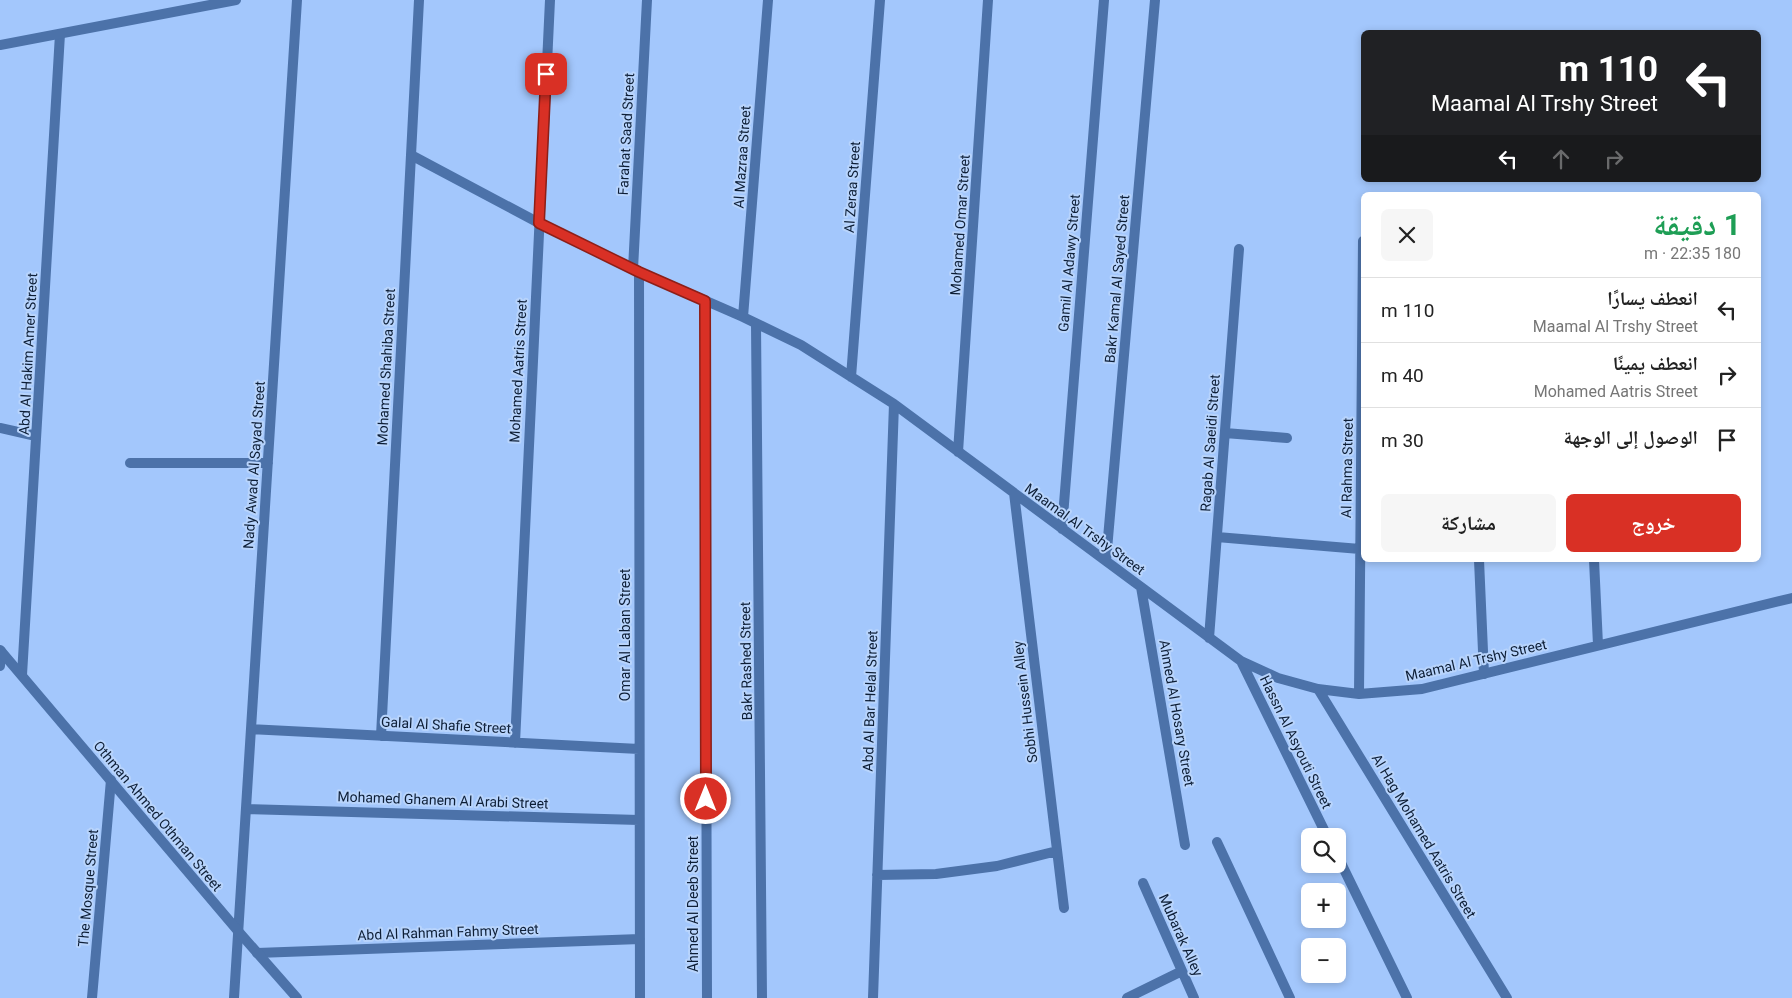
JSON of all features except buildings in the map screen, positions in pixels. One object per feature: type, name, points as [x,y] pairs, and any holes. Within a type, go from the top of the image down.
[{"type":"street","points":[[0,45],[236,0]]},
{"type":"street","name":"Nady Awad Al Sayad Street","points":[[234,998],[297,0]]},
{"type":"street","name":"Mohamed Shahiba Street","points":[[381,736],[418,0]]},
{"type":"street","name":"Mohamed Aatris Street","points":[[515,743],[550,0]]},
{"type":"street","name":"Farahat Saad Street","points":[[636,270],[647,0]]},
{"type":"street","name":"Al Mazraa Street","points":[[743,317],[768,0]]},
{"type":"street","name":"Al Zeraa Street","points":[[851,377],[880,0]]},
{"type":"street","name":"Mohamed Omar Street","points":[[958,452],[988,0]]},
{"type":"street","name":"Gamil Al Adawy Street","points":[[1062,529],[1104,0]]},
{"type":"street","name":"Bakr Kamal Al Sayed Street","points":[[1106,561],[1155,0]]},
{"type":"street","name":"Abd Al Hakim Amer Street","points":[[22,675],[60,34]]},
{"type":"street","name":"Maamal Al Trshy Street","points":[[411,155],[539,223],[636,270],[801,345],[894,404],[1241,661],[1278,678],[1318,689],[1359,694],[1422,689],[1792,598]]},
{"type":"street","name":"Ragab Al Saeidi Street","points":[[1209,638],[1239,250]]},
{"type":"street","name":"Omar Al Laban Street","points":[[636,270],[640,998]]},
{"type":"street","name":"Ahmed Al Deeb Street","points":[[705,301],[707,998]]},
{"type":"street","name":"Bakr Rashed Street","points":[[756,324],[762,998]]},
{"type":"street","name":"Abd Al Bar Helal Street","points":[[873,998],[894,404]]},
{"type":"street","points":[[0,428],[36,436]]},
{"type":"street","points":[[1225,433],[1287,438]]},
{"type":"street","name":"Al Rahma Street","points":[[1359,694],[1361,447]]},
{"type":"street","points":[[130,463],[268,463]]},
{"type":"street","name":"Sobhi Hussein Alley","points":[[1014,494],[1064,908]]},
{"type":"street","points":[[1217,537],[1360,549]]},
{"type":"street","points":[[1480,562],[1484,674]]},
{"type":"street","points":[[1594,562],[1598,646]]},
{"type":"street","name":"Ahmed Al Hosary Street","points":[[1141,587],[1185,844]]},
{"type":"street","points":[[0,666],[1,651]]},
{"type":"street","name":"Othman Ahmed Othman Street","points":[[1,651],[297,998]]},
{"type":"street","name":"Hassn Al Asyouti Street","points":[[1241,661],[1323,828]]},
{"type":"street","name":"Al Hag Mohamed Aatris Street","points":[[1318,689],[1507,998]]},
{"type":"street","name":"Galal Al Shafie Street","points":[[251,729],[639,749]]},
{"type":"street","name":"The Mosque Street","points":[[92,998],[111,780]]},
{"type":"street","name":"Mohamed Ghanem Al Arabi Street","points":[[246,809],[639,820]]},
{"type":"street","points":[[1218,842],[1290,998]]},
{"type":"street","points":[[877,875],[936,874],[962,871],[997,866],[1057,851]]},
{"type":"street","points":[[1346,873],[1407,998]]},
{"type":"street","name":"Mubarak Alley","points":[[1143,883],[1194,998]]},
{"type":"street","name":"Abd Al Rahman Fahmy Street","points":[[257,953],[640,938]]},
{"type":"street","points":[[1127,998],[1182,971]]},
{"type":"route","points":[[546,74],[539,223],[639,272],[705,301],[706,799]]}]
